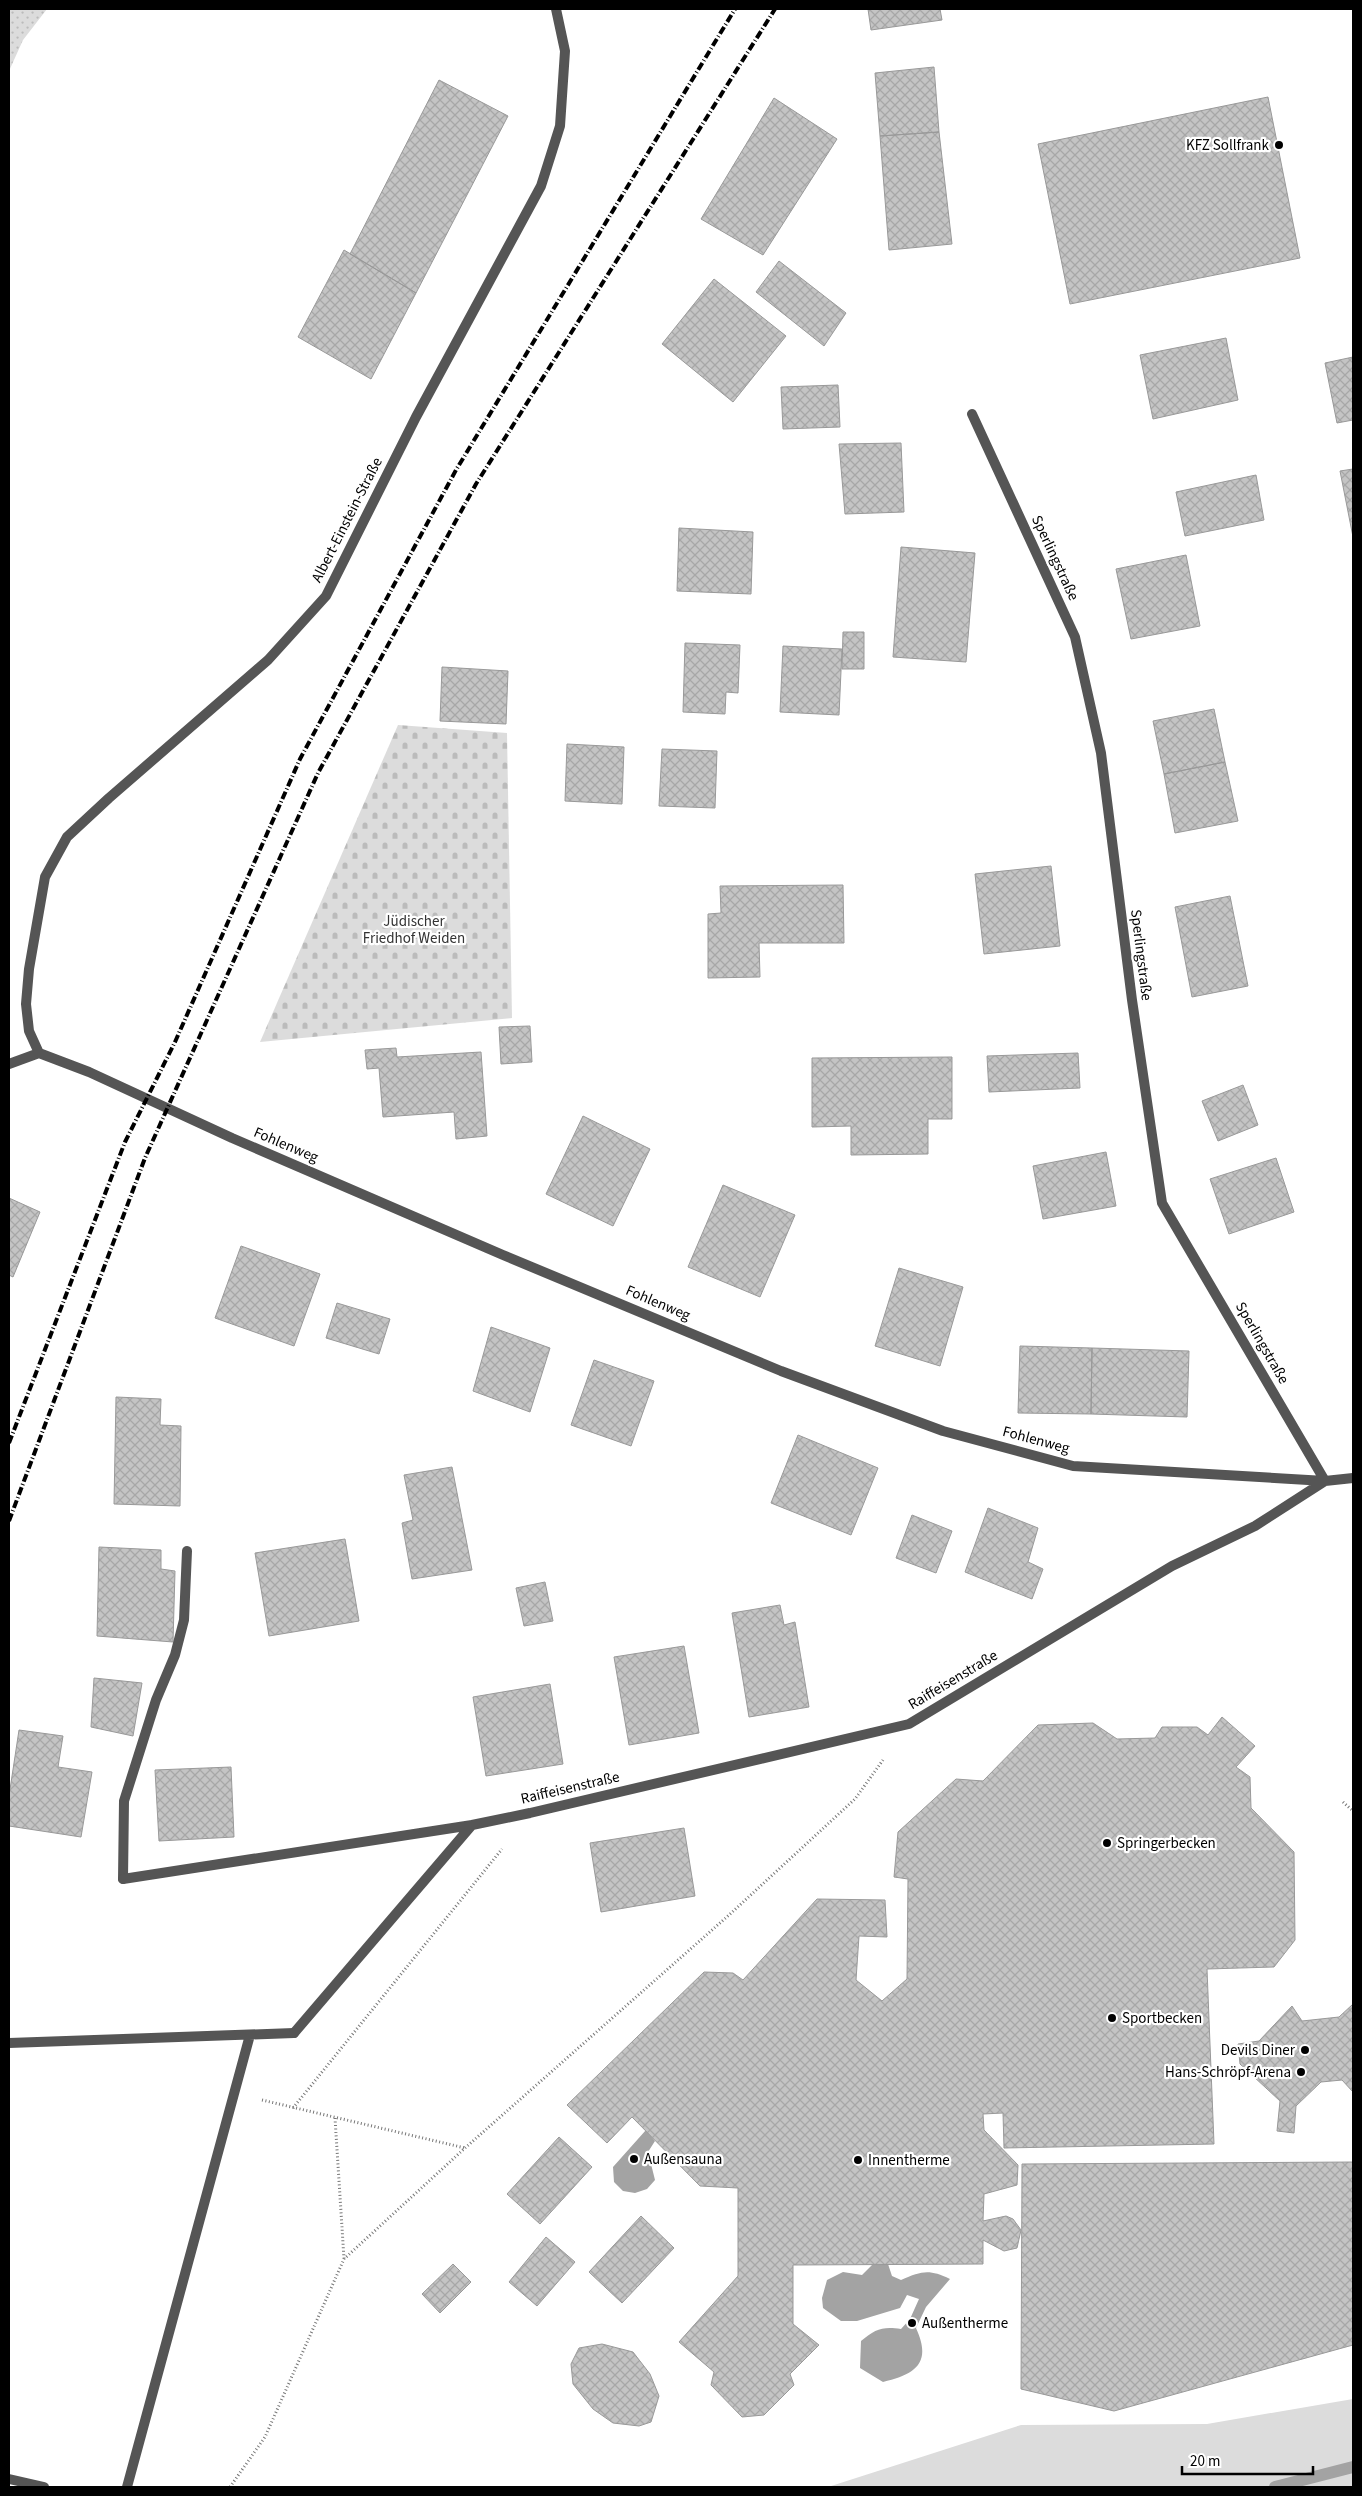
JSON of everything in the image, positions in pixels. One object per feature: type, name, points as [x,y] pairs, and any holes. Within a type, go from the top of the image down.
[{"type":"street","name":"Albert-Einstein-Straße","points":[[39,1053],[29,1031],[26,1004],[29,969],[45,877],[67,837],[108,798],[268,660],[326,596],[416,417],[541,186],[560,126],[565,51],[556,9]]},
{"type":"street","name":"Sperlingstraße","points":[[972,414],[1075,636],[1101,753],[1132,1000],[1162,1204],[1326,1481]]},
{"type":"street","points":[[9,1064],[39,1053]]},
{"type":"street","name":"Fohlenweg","points":[[39,1053],[89,1072],[232,1138],[503,1255],[781,1371],[944,1431],[1073,1466],[1326,1481]]},
{"type":"street","name":"Raiffeisenstraße","points":[[187,1551],[184,1620],[175,1654],[156,1700],[124,1801],[123,1879],[472,1825],[909,1724],[1172,1566],[1255,1526],[1326,1481],[1353,1478]]},
{"type":"street","points":[[9,2043],[294,2034],[472,1825]]},
{"type":"street","points":[[127,2487],[236,2094],[250,2035]]},
{"type":"street","points":[[9,2479],[44,2487]]},
{"type":"path","points":[[230,2487],[266,2437],[344,2259],[466,2148],[722,1922],[855,1799],[909,1724]]},
{"type":"path","points":[[1343,1802],[1353,1811]]},
{"type":"path","points":[[293,2108],[530,1813]]},
{"type":"path","points":[[236,2094],[466,2148]]},
{"type":"path","points":[[335,2118],[344,2259]]},
{"type":"green space","points":[[9,9],[47,9],[23,40],[9,71]]},
{"type":"green space","name":"Jüdischer Friedhof Weiden","points":[[398,725],[507,733],[512,1018],[260,1042]]},
{"type":"green space","points":[[1353,2399],[1353,2487],[828,2487],[1021,2425],[1207,2424]]},
{"type":"shaded area","name":"Außensauna","points":[[646,2130],[655,2141],[648,2152],[655,2180],[647,2189],[635,2193],[623,2191],[614,2182],[613,2167]]},
{"type":"shaded area","name":"Außentherme","points":[[888,2264],[892,2276],[901,2280],[926,2272],[950,2279],[926,2307],[916,2328],[921,2340],[922,2350],[918,2365],[904,2375],[883,2382],[860,2368],[861,2341],[880,2329],[901,2329],[910,2319],[919,2299],[907,2295],[900,2308],[857,2321],[841,2321],[823,2308],[822,2298],[827,2280],[843,2272],[862,2275],[872,2265]]},
{"type":"building","points":[[868,9],[940,9],[942,20],[871,30]]},
{"type":"building","points":[[934,67],[939,132],[880,136],[875,73]]},
{"type":"building","points":[[439,80],[508,116],[416,293],[350,254]]},
{"type":"building","points":[[1268,97],[1300,258],[1070,304],[1038,144]]},
{"type":"building","points":[[774,98],[837,139],[763,255],[701,219]]},
{"type":"building","points":[[939,132],[952,244],[889,250],[880,136]]},
{"type":"building","points":[[344,250],[416,293],[371,379],[298,337]]},
{"type":"building","points":[[779,261],[846,313],[824,346],[756,292]]},
{"type":"building","points":[[714,279],[786,336],[733,402],[662,344]]},
{"type":"building","points":[[1226,338],[1238,400],[1153,419],[1140,355]]},
{"type":"building","points":[[1353,357],[1353,420],[1337,423],[1325,363]]},
{"type":"building","points":[[838,385],[840,427],[783,429],[781,387]]},
{"type":"building","points":[[901,443],[904,512],[845,514],[839,444]]},
{"type":"building","points":[[1353,469],[1353,537],[1340,471]]},
{"type":"building","points":[[1256,475],[1264,520],[1185,536],[1176,492]]},
{"type":"building","points":[[679,528],[753,532],[751,594],[677,591]]},
{"type":"building","points":[[901,547],[975,553],[966,662],[893,657]]},
{"type":"building","points":[[1186,555],[1200,626],[1131,639],[1116,569]]},
{"type":"building","points":[[843,632],[864,632],[864,669],[842,669]]},
{"type":"building","points":[[685,643],[740,645],[738,693],[726,692],[725,714],[683,712]]},
{"type":"building","points":[[783,646],[842,649],[839,715],[780,712]]},
{"type":"building","points":[[442,667],[508,671],[506,724],[440,721]]},
{"type":"building","points":[[1214,709],[1225,762],[1164,774],[1153,721]]},
{"type":"building","points":[[567,744],[624,747],[622,804],[565,801]]},
{"type":"building","points":[[662,749],[717,751],[715,808],[659,806]]},
{"type":"building","points":[[1225,762],[1238,821],[1175,833],[1164,774]]},
{"type":"building","points":[[1051,866],[1060,946],[984,954],[975,874]]},
{"type":"building","points":[[843,885],[844,943],[759,943],[760,977],[708,978],[708,914],[721,913],[720,886]]},
{"type":"building","points":[[1230,896],[1248,986],[1192,997],[1175,907]]},
{"type":"building","points":[[530,1026],[532,1062],[501,1064],[499,1027]]},
{"type":"building","points":[[396,1048],[397,1057],[481,1052],[487,1136],[456,1139],[454,1112],[383,1117],[379,1068],[367,1069],[365,1050]]},
{"type":"building","points":[[1078,1053],[1080,1088],[989,1092],[987,1056]]},
{"type":"building","points":[[952,1057],[952,1119],[928,1119],[928,1154],[851,1155],[851,1126],[812,1127],[812,1058]]},
{"type":"building","points":[[1243,1085],[1258,1125],[1218,1141],[1202,1101]]},
{"type":"building","points":[[583,1116],[650,1149],[613,1226],[546,1194]]},
{"type":"building","points":[[1106,1152],[1116,1206],[1043,1219],[1033,1166]]},
{"type":"building","points":[[1276,1158],[1294,1212],[1229,1234],[1210,1179]]},
{"type":"building","points":[[723,1185],[795,1215],[760,1297],[688,1267]]},
{"type":"building","points":[[9,1198],[40,1212],[13,1277],[9,1275]]},
{"type":"building","points":[[241,1246],[320,1274],[294,1346],[215,1318]]},
{"type":"building","points":[[899,1268],[963,1287],[940,1366],[875,1346]]},
{"type":"building","points":[[337,1303],[390,1319],[379,1354],[326,1338]]},
{"type":"building","points":[[491,1327],[550,1348],[530,1412],[473,1391]]},
{"type":"building","points":[[1020,1346],[1092,1348],[1091,1414],[1018,1413]]},
{"type":"building","points":[[1092,1348],[1189,1351],[1187,1417],[1091,1414]]},
{"type":"building","points":[[594,1360],[654,1381],[631,1446],[571,1425]]},
{"type":"building","points":[[116,1397],[161,1399],[160,1425],[181,1426],[180,1506],[114,1504]]},
{"type":"building","points":[[798,1435],[878,1468],[851,1535],[771,1503]]},
{"type":"building","points":[[452,1467],[472,1570],[412,1579],[402,1523],[413,1520],[404,1475]]},
{"type":"building","points":[[988,1508],[1038,1528],[1028,1562],[1043,1569],[1032,1599],[965,1572]]},
{"type":"building","points":[[912,1515],[952,1531],[936,1573],[896,1558]]},
{"type":"building","points":[[345,1539],[359,1621],[269,1636],[255,1553]]},
{"type":"building","points":[[99,1547],[161,1550],[161,1569],[175,1571],[173,1642],[97,1636]]},
{"type":"building","points":[[545,1582],[553,1621],[524,1626],[516,1588]]},
{"type":"building","points":[[780,1605],[784,1625],[795,1622],[809,1707],[749,1717],[732,1613]]},
{"type":"building","points":[[684,1646],[699,1733],[629,1745],[614,1657]]},
{"type":"building","points":[[94,1678],[142,1683],[133,1736],[91,1727]]},
{"type":"building","points":[[550,1684],[563,1764],[486,1776],[473,1697]]},
{"type":"building","points":[[1222,1717],[1255,1746],[1236,1767],[1250,1777],[1251,1808],[1294,1852],[1295,1940],[1274,1967],[1207,1969],[1214,2144],[1004,2148],[1003,2113],[983,2114],[984,2130],[1018,2165],[1017,2185],[984,2194],[983,2221],[1006,2216],[1013,2219],[1021,2230],[1017,2248],[1004,2251],[983,2240],[983,2264],[793,2265],[793,2324],[819,2345],[790,2374],[794,2385],[764,2415],[742,2417],[711,2385],[714,2372],[679,2342],[738,2276],[738,2188],[700,2186],[632,2117],[607,2143],[567,2105],[704,1972],[733,1973],[743,1980],[817,1899],[885,1900],[887,1937],[859,1936],[856,1980],[882,2001],[907,1979],[908,1879],[894,1877],[898,1832],[956,1779],[983,1781],[1038,1725],[1093,1723],[1117,1739],[1155,1738],[1162,1727],[1197,1727],[1208,1735]]},
{"type":"building","points":[[19,1730],[63,1736],[58,1767],[92,1772],[81,1837],[9,1826],[9,1796]]},
{"type":"building","points":[[231,1767],[234,1837],[159,1841],[155,1770]]},
{"type":"building","points":[[684,1828],[695,1896],[601,1912],[590,1843]]},
{"type":"building","name":"Hans-Schröpf-Arena","points":[[1353,2004],[1353,2092],[1342,2080],[1321,2082],[1296,2106],[1294,2133],[1277,2131],[1280,2101],[1240,2064],[1238,2044],[1259,2041],[1292,2006],[1302,2021],[1339,2017]]},
{"type":"building","points":[[559,2137],[592,2167],[540,2224],[507,2194]]},
{"type":"building","points":[[1353,2162],[1353,2345],[1114,2411],[1021,2389],[1022,2164]]},
{"type":"building","points":[[641,2216],[674,2248],[622,2303],[589,2272]]},
{"type":"building","points":[[546,2237],[575,2262],[537,2306],[509,2282]]},
{"type":"building","points":[[453,2264],[471,2282],[440,2313],[422,2294]]},
{"type":"building","points":[[602,2344],[633,2352],[650,2374],[659,2396],[651,2422],[639,2426],[613,2423],[593,2409],[573,2384],[571,2364],[579,2348]]},
{"type":"waterway","points":[[1275,2487],[1353,2467]]},
{"type":"railway","points":[[9,1443],[125,1142],[175,1042],[300,759],[456,470],[735,9]]},
{"type":"railway","points":[[9,1521],[145,1158],[318,773],[476,484],[775,9]]},
{"type":"place","name":"KFZ Sollfrank","points":[[1279,145]]},
{"type":"place","name":"Springerbecken","points":[[1107,1843]]},
{"type":"place","name":"Sportbecken","points":[[1112,2018]]},
{"type":"place","name":"Devils Diner","points":[[1305,2050]]},
{"type":"place","name":"Hans-Schröpf-Arena","points":[[1301,2072]]},
{"type":"place","name":"Außensauna","points":[[634,2159]]},
{"type":"place","name":"Innentherme","points":[[858,2160]]},
{"type":"place","name":"Außentherme","points":[[912,2323]]}]
